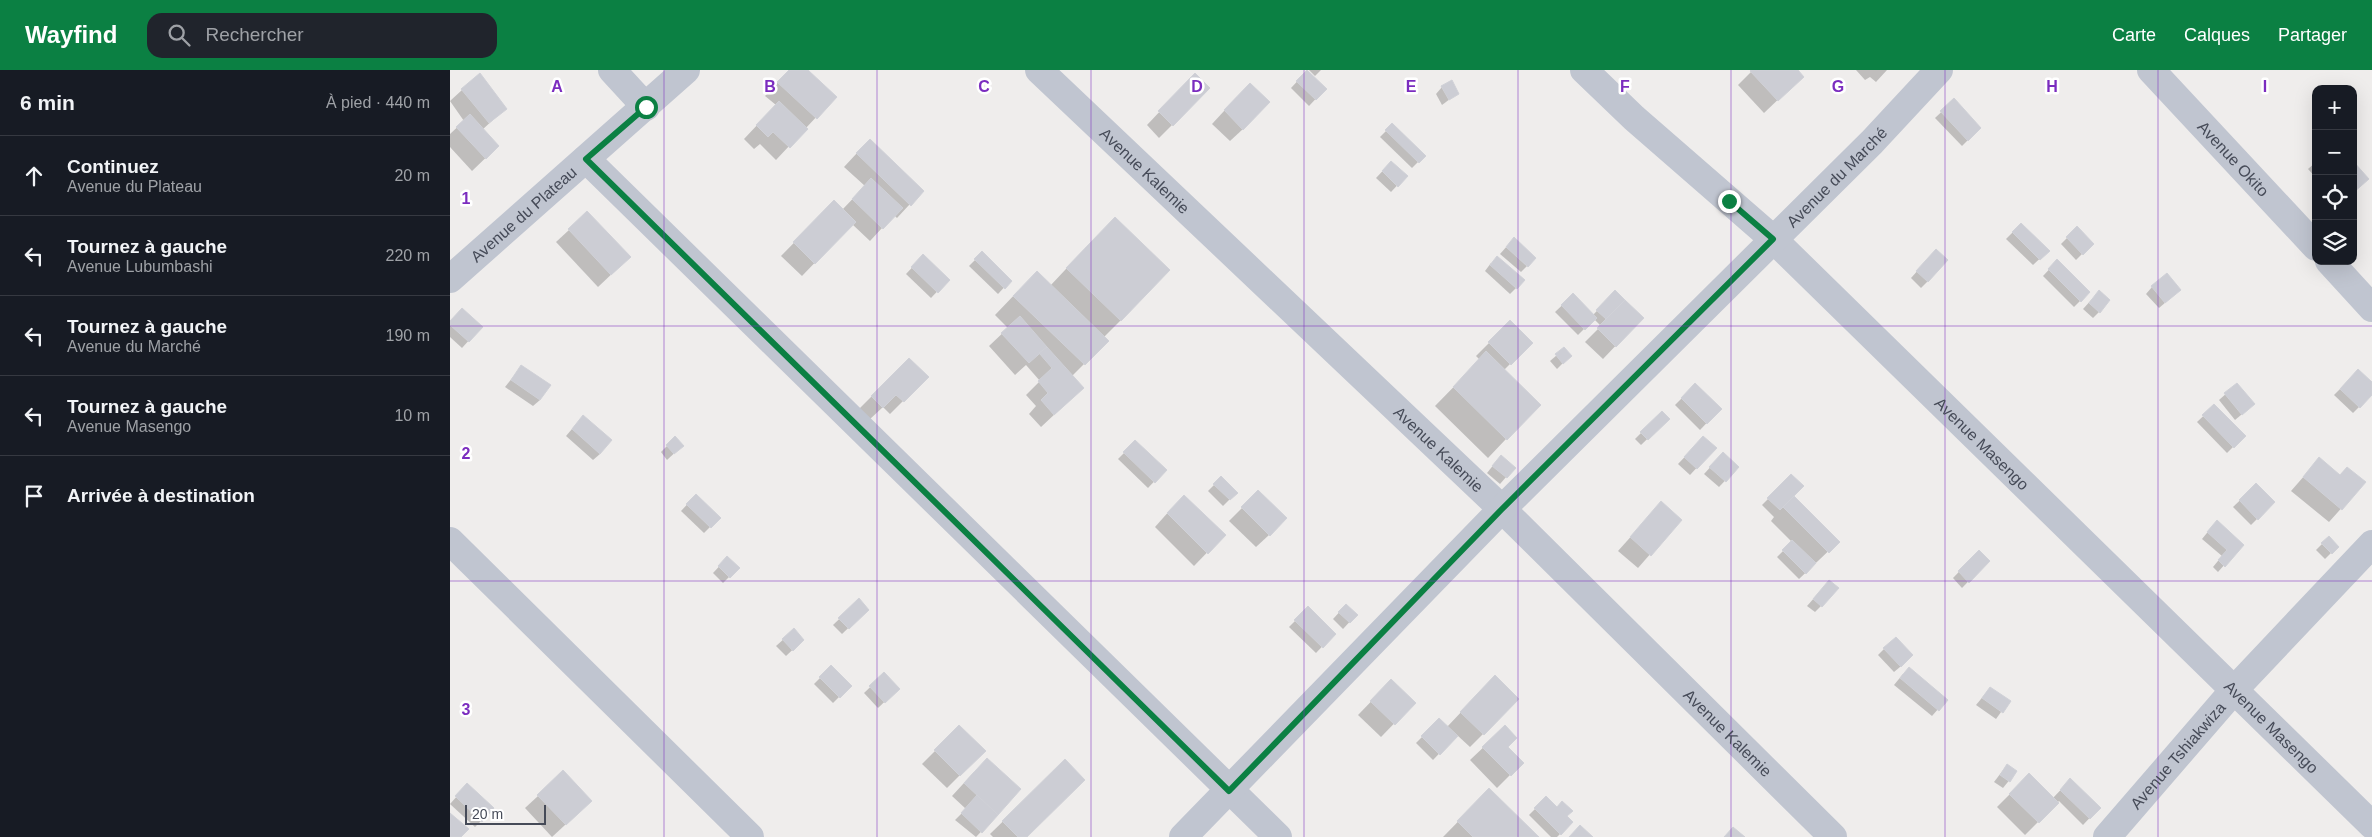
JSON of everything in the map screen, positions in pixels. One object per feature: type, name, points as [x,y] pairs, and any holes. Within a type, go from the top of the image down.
[{"type":"street","points":[[612,70],[646,107]]},
{"type":"street","name":"Avenue du Plateau","points":[[450,280],[686,70]]},
{"type":"street","name":"Avenue Kalemie","points":[[1039,70],[1502,509],[1833,837]]},
{"type":"street","name":"Avenue Masengo","points":[[1584,70],[1634,118],[1773,239],[2372,826]]},
{"type":"street","name":"Avenue du Marché","points":[[1183,837],[1502,509],[1872,142],[1939,70]]},
{"type":"street","name":"Avenue Okito","points":[[2151,70],[2312,243]]},
{"type":"street","points":[[586,159],[1278,837]]},
{"type":"street","points":[[2333,265],[2372,308]]},
{"type":"street","points":[[450,540],[750,837]]},
{"type":"street","name":"Avenue Tshiakwiza","points":[[2107,837],[2234,690],[2372,544]]},
{"type":"building","points":[[789,70],[808,70],[837,97],[817,119],[777,82]]},
{"type":"building","points":[[1307,70],[1327,89],[1316,100],[1296,81]]},
{"type":"building","points":[[1751,70],[1798,70],[1804,77],[1778,101]]},
{"type":"building","points":[[480,73],[507,109],[489,123],[461,89]]},
{"type":"building","points":[[1195,73],[1210,88],[1173,126],[1158,111]]},
{"type":"building","points":[[1452,80],[1459,94],[1449,100],[1441,86]]},
{"type":"building","points":[[1250,83],[1270,102],[1243,130],[1224,110]]},
{"type":"building","points":[[1954,98],[1981,128],[1968,141],[1940,111]]},
{"type":"building","points":[[779,101],[808,129],[790,148],[773,132],[768,137],[756,125]]},
{"type":"building","points":[[470,114],[499,146],[486,159],[456,127]]},
{"type":"building","points":[[1392,123],[1426,156],[1419,163],[1385,130]]},
{"type":"building","points":[[870,139],[924,191],[911,206],[856,153]]},
{"type":"building","points":[[1391,161],[1408,176],[1398,187],[1382,171]]},
{"type":"building","points":[[2357,166],[2369,179],[2357,190]]},
{"type":"building","points":[[871,178],[903,208],[883,229],[852,199]]},
{"type":"building","points":[[834,200],[856,222],[815,264],[793,242]]},
{"type":"building","points":[[587,211],[631,257],[611,275],[568,229]]},
{"type":"building","points":[[1115,217],[1170,270],[1121,321],[1066,268]]},
{"type":"building","points":[[2021,223],[2050,251],[2040,260],[2012,232]]},
{"type":"building","points":[[2077,226],[2094,244],[2083,255],[2066,237]]},
{"type":"building","points":[[1514,237],[1536,258],[1528,267],[1506,247]]},
{"type":"building","points":[[1936,249],[1948,260],[1928,282],[1916,271]]},
{"type":"building","points":[[982,251],[1012,281],[1005,289],[974,259]]},
{"type":"building","points":[[923,254],[950,280],[938,293],[911,267]]},
{"type":"building","points":[[1497,256],[1525,280],[1517,289],[1490,265]]},
{"type":"building","points":[[2057,259],[2090,292],[2081,302],[2048,269]]},
{"type":"building","points":[[1037,271],[1109,341],[1085,365],[1013,296]]},
{"type":"building","points":[[2167,273],[2181,290],[2165,303],[2151,286]]},
{"type":"building","points":[[1615,290],[1625,300],[1606,319],[1596,310]]},
{"type":"building","points":[[2099,290],[2110,300],[2100,313],[2089,303]]},
{"type":"building","points":[[1573,293],[1597,318],[1585,330],[1561,305]]},
{"type":"building","points":[[1625,300],[1644,318],[1616,347],[1597,328]]},
{"type":"building","points":[[462,308],[483,327],[469,342],[450,325],[450,321]]},
{"type":"building","points":[[1020,316],[1047,347],[1029,363],[1001,333]]},
{"type":"building","points":[[1510,320],[1533,343],[1511,365],[1488,342]]},
{"type":"building","points":[[1047,347],[1084,388],[1054,415],[1041,400],[1048,393],[1038,381],[1052,368],[1039,353]]},
{"type":"building","points":[[1564,347],[1572,356],[1563,364],[1555,354]]},
{"type":"building","points":[[1486,351],[1541,405],[1507,440],[1453,387]]},
{"type":"building","points":[[909,358],[929,377],[904,402],[896,395],[883,408],[871,396]]},
{"type":"building","points":[[521,365],[551,385],[540,400],[511,380]]},
{"type":"building","points":[[2358,369],[2372,382],[2372,395],[2360,408],[2340,389]]},
{"type":"building","points":[[1695,383],[1722,409],[1707,424],[1681,398]]},
{"type":"building","points":[[2237,383],[2255,404],[2242,415],[2224,393]]},
{"type":"building","points":[[2214,404],[2246,436],[2234,448],[2202,415]]},
{"type":"building","points":[[1662,411],[1670,419],[1648,440],[1640,432]]},
{"type":"building","points":[[583,415],[612,440],[600,454],[572,429]]},
{"type":"building","points":[[675,436],[684,446],[674,454],[666,445]]},
{"type":"building","points":[[1703,436],[1717,448],[1697,469],[1684,457]]},
{"type":"building","points":[[1135,440],[1167,470],[1155,483],[1123,452]]},
{"type":"building","points":[[1723,452],[1739,467],[1726,482],[1709,467]]},
{"type":"building","points":[[1501,455],[1516,468],[1507,478],[1492,466]]},
{"type":"building","points":[[2319,457],[2340,475],[2347,467],[2366,482],[2342,510],[2303,477]]},
{"type":"building","points":[[1791,474],[1804,486],[1780,510],[1767,498]]},
{"type":"building","points":[[1221,476],[1238,493],[1230,500],[1213,484]]},
{"type":"building","points":[[2256,483],[2275,502],[2258,520],[2239,500]]},
{"type":"building","points":[[1258,490],[1287,518],[1270,536],[1241,507]]},
{"type":"building","points":[[696,494],[721,518],[711,528],[686,504]]},
{"type":"building","points":[[1184,495],[1226,535],[1208,554],[1167,513]]},
{"type":"building","points":[[1794,496],[1840,542],[1829,553],[1783,507]]},
{"type":"building","points":[[1661,501],[1682,520],[1651,556],[1630,537]]},
{"type":"building","points":[[2217,520],[2244,545],[2225,567],[2218,560],[2227,550],[2207,532]]},
{"type":"building","points":[[2329,536],[2339,547],[2332,554],[2321,543]]},
{"type":"building","points":[[1792,540],[1816,563],[1806,574],[1782,550]]},
{"type":"building","points":[[1979,550],[1990,561],[1969,583],[1958,571]]},
{"type":"building","points":[[727,556],[740,568],[730,578],[718,566]]},
{"type":"building","points":[[1829,580],[1839,588],[1822,607],[1813,599]]},
{"type":"building","points":[[859,598],[869,610],[849,629],[838,618]]},
{"type":"building","points":[[1346,604],[1358,615],[1350,623],[1338,612]]},
{"type":"building","points":[[1308,606],[1336,634],[1323,648],[1294,620]]},
{"type":"building","points":[[794,628],[804,640],[793,651],[782,639]]},
{"type":"building","points":[[1896,637],[1913,655],[1901,667],[1883,648]]},
{"type":"building","points":[[831,665],[852,686],[840,698],[819,677]]},
{"type":"building","points":[[1909,667],[1948,700],[1939,711],[1900,678]]},
{"type":"building","points":[[884,672],[900,689],[885,703],[869,686]]},
{"type":"building","points":[[1495,675],[1519,699],[1484,735],[1460,712]]},
{"type":"building","points":[[1391,679],[1416,703],[1395,725],[1370,701]]},
{"type":"building","points":[[1990,687],[2011,701],[2003,713],[1982,698]]},
{"type":"building","points":[[1439,718],[1458,736],[1440,755],[1421,736]]},
{"type":"building","points":[[959,725],[986,751],[960,776],[934,750]]},
{"type":"building","points":[[1505,725],[1517,738],[1508,747],[1524,763],[1511,776],[1482,747]]},
{"type":"building","points":[[987,758],[1021,789],[998,815],[964,783]]},
{"type":"building","points":[[1065,759],[1085,780],[1027,837],[1018,837],[1002,821]]},
{"type":"building","points":[[2007,764],[2017,771],[2010,782],[2000,775]]},
{"type":"building","points":[[563,770],[592,801],[566,825],[537,795]]},
{"type":"building","points":[[2029,773],[2059,803],[2039,823],[2009,794]]},
{"type":"building","points":[[2070,778],[2101,808],[2090,819],[2060,790]]},
{"type":"building","points":[[467,783],[494,808],[482,822],[455,796]]},
{"type":"building","points":[[1489,788],[1539,837],[1473,837],[1457,821]]},
{"type":"building","points":[[977,795],[998,815],[982,833],[961,813]]},
{"type":"building","points":[[1546,796],[1557,807],[1562,801],[1573,811],[1567,816],[1573,822],[1561,835],[1534,808]]},
{"type":"building","points":[[450,813],[469,829],[461,837],[450,837]]},
{"type":"building","points":[[1580,825],[1593,837],[1569,837]]},
{"type":"building","points":[[1733,827],[1745,837],[1724,837]]},
{"type":"route","points":[[646,107],[586,159],[1229,791],[1502,509],[1773,239],[1729,201]]}]
